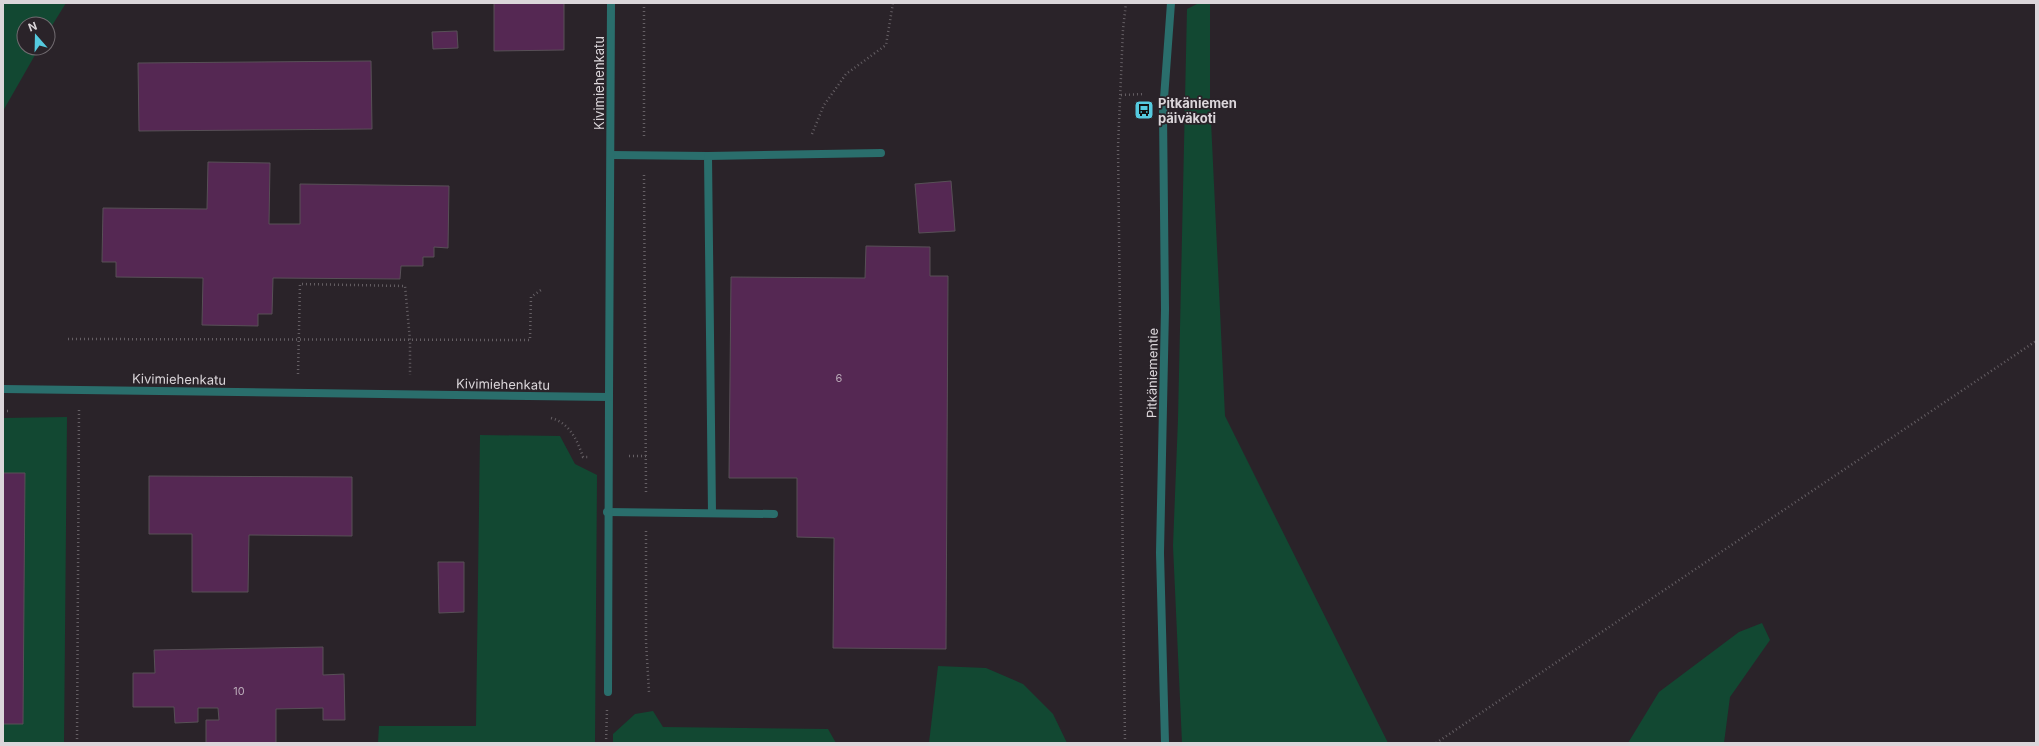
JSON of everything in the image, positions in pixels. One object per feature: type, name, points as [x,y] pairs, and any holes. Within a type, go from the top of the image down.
[{"type":"street","name":"Kivimiehenkatu","points":[[3,389],[609,397],[611,3]]},
{"type":"street","name":"Pitkäniementie","points":[[1165,743],[1160,553],[1165,309],[1163,112],[1171,3]]},
{"type":"street","points":[[611,155],[708,156],[881,152]]},
{"type":"street","points":[[708,156],[712,513]]},
{"type":"street","points":[[608,692],[607,512],[609,397]]},
{"type":"street","points":[[607,512],[774,514]]},
{"type":"path","points":[[644,3],[646,494]]},
{"type":"path","points":[[803,154],[824,105],[846,74],[886,45],[893,3]]},
{"type":"path","points":[[1125,743],[1118,155],[1123,29],[1126,3]]},
{"type":"path","points":[[1121,95],[1145,93]]},
{"type":"path","points":[[298,393],[300,284],[405,286],[410,340],[410,394]]},
{"type":"path","points":[[68,339],[530,340],[531,297],[541,290]]},
{"type":"path","points":[[1436,743],[2036,341]]},
{"type":"path","points":[[76,743],[78,389]]},
{"type":"path","points":[[71,410],[86,410]]},
{"type":"path","points":[[3,411],[18,411]]},
{"type":"path","points":[[544,416],[559,420],[575,435],[583,458],[646,456]]},
{"type":"path","points":[[646,525],[646,642],[649,692]]},
{"type":"path","points":[[606,743],[608,692]]},
{"type":"green space","points":[[3,3],[66,3],[56,19],[56,16],[16,16],[16,56],[34,56],[3,111]]},
{"type":"green space","points":[[1199,3],[1210,3],[1210,100],[1225,416],[1388,743],[1182,743],[1173,546],[1178,419],[1187,9]]},
{"type":"green space","points":[[67,417],[64,743],[3,743],[3,724],[23,724],[25,473],[3,473],[3,418]]},
{"type":"green space","points":[[480,435],[560,436],[575,464],[597,475],[595,743],[378,743],[379,726],[476,726]]},
{"type":"green space","points":[[1762,623],[1770,640],[1730,697],[1724,743],[1628,743],[1659,692],[1739,632]]},
{"type":"green space","points":[[938,666],[986,668],[1023,684],[1053,714],[1067,743],[929,743]]},
{"type":"green space","points":[[653,711],[663,727],[828,729],[836,743],[613,743],[613,734],[635,714]]},
{"type":"building","points":[[494,3],[564,3],[564,50],[494,51]]},
{"type":"building","points":[[457,31],[458,48],[433,49],[432,32]]},
{"type":"building","points":[[371,61],[372,129],[139,131],[138,63]]},
{"type":"building","points":[[208,162],[270,163],[269,224],[300,224],[300,184],[449,186],[448,248],[434,247],[434,257],[423,257],[423,266],[401,266],[400,279],[273,278],[272,314],[258,314],[258,326],[202,325],[203,278],[116,277],[116,262],[102,262],[103,208],[207,209]]},
{"type":"building","points":[[951,181],[955,231],[919,233],[915,184]]},
{"type":"building","points":[[866,246],[930,247],[930,276],[948,276],[946,649],[833,648],[834,538],[797,537],[797,478],[729,478],[731,277],[865,278]]},
{"type":"building","points":[[3,473],[25,473],[23,724],[3,724]]},
{"type":"building","points":[[149,476],[352,477],[352,536],[249,535],[248,592],[192,592],[192,534],[149,534]]},
{"type":"building","points":[[438,562],[464,562],[464,612],[439,613]]},
{"type":"building","points":[[323,647],[323,675],[344,674],[345,720],[323,720],[323,708],[276,709],[276,743],[206,743],[206,720],[219,720],[218,708],[198,708],[198,722],[175,723],[174,707],[133,707],[133,673],[155,673],[154,650]]},
{"type":"place","name":"Pitkäniemen päiväkoti","points":[[1144,110]]}]
